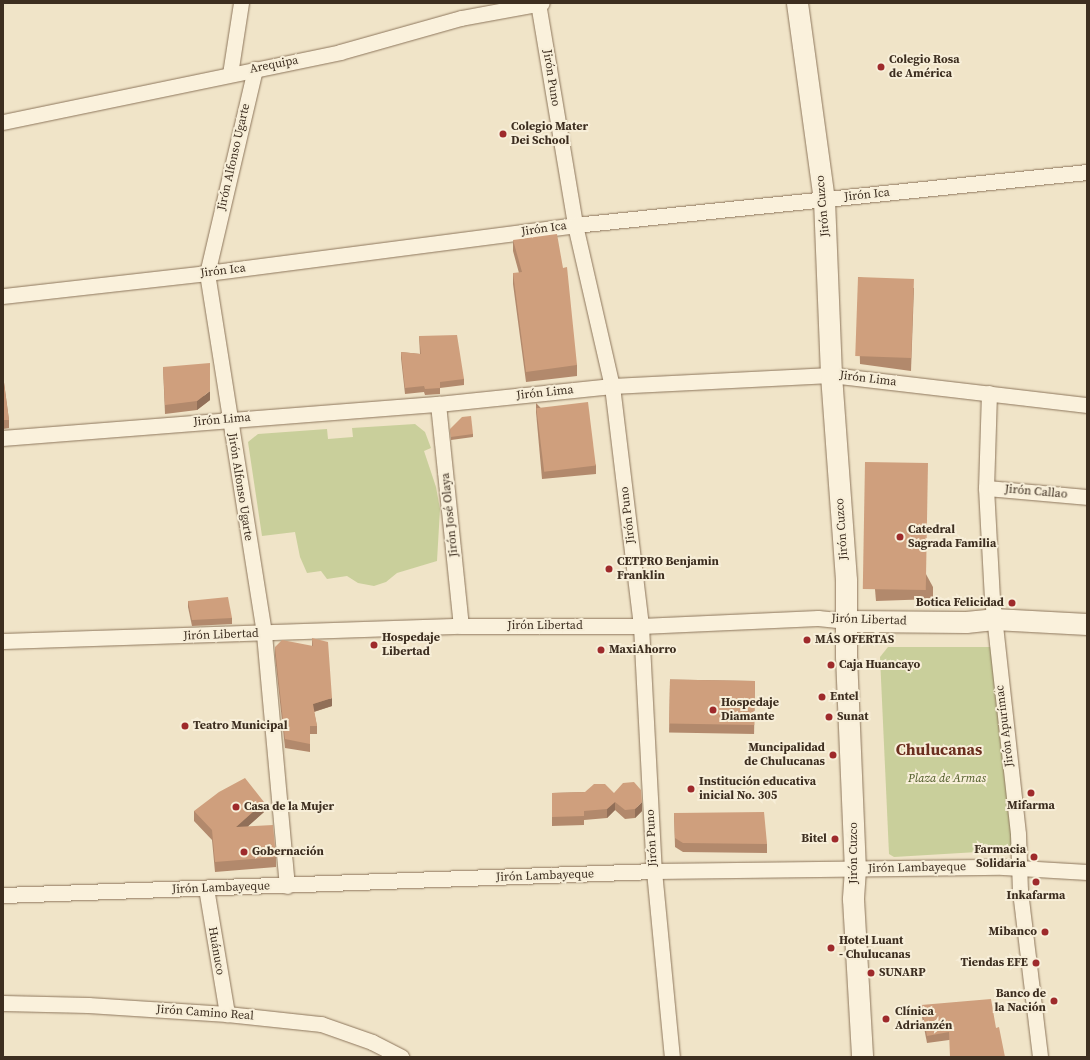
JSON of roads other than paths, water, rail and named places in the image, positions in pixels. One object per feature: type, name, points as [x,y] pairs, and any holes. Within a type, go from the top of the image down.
[{"type":"street","points":[[230,74],[241,3]]},
{"type":"street","name":"Arequipa","points":[[3,122],[340,52],[461,18],[540,3]]},
{"type":"street","name":"Jirón Puno","points":[[540,3],[575,225],[612,386],[641,626],[654,871],[672,1057]]},
{"type":"street","name":"Jirón Cuzco","points":[[797,3],[824,200],[831,375],[846,621],[855,869],[853,900],[862,1057]]},
{"type":"street","name":"Jirón Alfonso Ugarte","points":[[255,69],[207,273],[264,634],[286,886]]},
{"type":"street","name":"Jirón Ica","points":[[3,296],[207,273],[575,225],[1087,172]]},
{"type":"street","name":"Jirón Lima","points":[[3,438],[229,419],[438,404],[612,386],[831,375],[1087,405]]},
{"type":"street","name":"Jirón Apurímac","points":[[989,393],[986,488],[994,619],[1020,868],[1020,891],[1040,1057]]},
{"type":"street","name":"Jirón José Olaya","points":[[438,404],[461,626]]},
{"type":"street","name":"Jirón Callao","points":[[986,488],[1087,497]]},
{"type":"street","name":"Jirón Libertad","points":[[3,641],[264,634],[461,626],[641,626],[818,618],[846,621],[966,622],[994,619],[1087,624]]},
{"type":"street","name":"Jirón Lambayeque","points":[[3,895],[286,886],[654,871],[1020,868],[1087,872]]},
{"type":"street","name":"Huánuco","points":[[206,888],[227,1014]]},
{"type":"street","name":"Jirón Camino Real","points":[[3,1002],[88,1005],[227,1014],[321,1024],[372,1042],[400,1057]]},
{"type":"place","name":"Colegio Rosa de América","points":[[881,67]]},
{"type":"place","name":"Colegio Mater Dei School","points":[[503,134]]},
{"type":"place","name":"Catedral Sagrada Familia","points":[[900,537]]},
{"type":"place","name":"CETPRO Benjamin Franklin","points":[[609,569]]},
{"type":"place","name":"Botica Felicidad","points":[[1012,603]]},
{"type":"place","name":"MÁS OFERTAS","points":[[807,640]]},
{"type":"place","name":"Hospedaje Libertad","points":[[374,645]]},
{"type":"place","name":"MaxiAhorro","points":[[601,650]]},
{"type":"place","name":"Caja Huancayo","points":[[831,665]]},
{"type":"place","name":"Entel","points":[[822,697]]},
{"type":"place","name":"Hospedaje Diamante","points":[[713,710]]},
{"type":"place","name":"Sunat","points":[[829,717]]},
{"type":"place","name":"Teatro Municipal","points":[[185,726]]},
{"type":"place","name":"Muncipalidad de Chulucanas","points":[[833,755]]},
{"type":"place","name":"Institución educativa inicial No. 305","points":[[691,789]]},
{"type":"place","name":"Mifarma","points":[[1031,793]]},
{"type":"place","name":"Casa de la Mujer","points":[[236,807]]},
{"type":"place","name":"Bitel","points":[[835,839]]},
{"type":"place","name":"Gobernación","points":[[244,852]]},
{"type":"place","name":"Farmacia Solidaria","points":[[1034,857]]},
{"type":"place","name":"Inkafarma","points":[[1036,882]]},
{"type":"place","name":"Mibanco","points":[[1045,932]]},
{"type":"place","name":"Hotel Luant - Chulucanas","points":[[831,948]]},
{"type":"place","name":"Tiendas EFE","points":[[1036,963]]},
{"type":"place","name":"SUNARP","points":[[871,973]]},
{"type":"place","name":"Banco de la Nación","points":[[1054,1001]]},
{"type":"place","name":"Clínica Adrianzén","points":[[886,1019]]},
{"type":"district","name":"Chulucanas","points":[[939,749]]},
{"type":"park label","name":"Plaza de Armas","points":[[947,779]]}]
